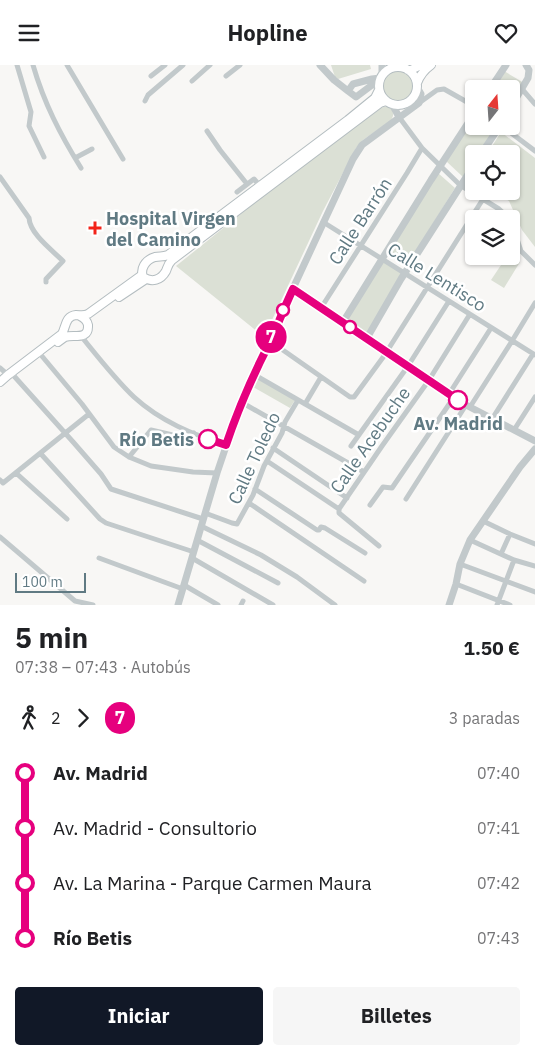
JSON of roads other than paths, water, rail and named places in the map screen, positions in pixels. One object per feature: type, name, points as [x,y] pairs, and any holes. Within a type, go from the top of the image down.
[{"type":"main road","points":[[408,70],[421,65]]},
{"type":"main road","points":[[396,109],[413,98],[425,69],[431,65]]},
{"type":"main road","points":[[396,109],[380,103],[174,259],[157,280],[150,281],[144,277],[141,271],[145,264],[153,258],[168,255],[375,98],[386,70],[397,66],[408,70],[412,73],[418,88]]},
{"type":"main road","points":[[380,82],[383,98],[396,109]]},
{"type":"main road","points":[[161,257],[166,260],[168,265]]},
{"type":"main road","points":[[0,388],[11,375],[62,334],[70,317],[88,314],[144,277]]},
{"type":"main road","points":[[0,382],[65,337],[82,336],[86,332],[92,317],[144,277]]},
{"type":"main road","points":[[80,316],[88,324]]},
{"type":"main road","points":[[66,327],[67,332],[72,336]]},
{"type":"street","points":[[16,65],[31,112],[28,126],[44,157]]},
{"type":"street","points":[[33,65],[51,115],[81,168]]},
{"type":"street","points":[[67,65],[123,159]]},
{"type":"street","points":[[151,76],[166,65]]},
{"type":"street","points":[[145,101],[148,95],[183,65]]},
{"type":"street","points":[[192,81],[210,65]]},
{"type":"street","points":[[226,76],[240,65]]},
{"type":"street","points":[[320,65],[334,80],[356,97],[372,85],[380,82]]},
{"type":"street","points":[[380,82],[382,65]]},
{"type":"street","points":[[496,80],[506,65]]},
{"type":"street","points":[[520,92],[529,76],[526,65]]},
{"type":"street","points":[[348,91],[352,84],[365,81],[380,82]]},
{"type":"street","points":[[365,81],[368,88]]},
{"type":"street","points":[[418,88],[430,95]]},
{"type":"street","points":[[418,88],[420,103]]},
{"type":"street","points":[[181,604],[183,587],[217,473],[241,402],[353,159],[362,145],[396,109],[420,103],[437,90],[444,89],[465,101]]},
{"type":"street","points":[[522,89],[535,104]]},
{"type":"street","points":[[396,109],[422,148],[465,188]]},
{"type":"street","points":[[343,322],[465,128]]},
{"type":"street","points":[[208,131],[220,151],[247,184]]},
{"type":"street","points":[[513,135],[535,151]]},
{"type":"street","name":"Calle Barrón","points":[[321,308],[422,148]]},
{"type":"street","points":[[75,158],[92,149]]},
{"type":"street","points":[[0,177],[29,218],[29,225],[63,261],[46,279],[46,282]]},
{"type":"street","points":[[367,338],[465,178]]},
{"type":"street","points":[[237,191],[254,179],[260,186]]},
{"type":"street","points":[[270,341],[350,397],[354,397],[387,352],[482,200]]},
{"type":"street","points":[[485,200],[500,210]]},
{"type":"street","name":"Calle Lentisco","points":[[324,222],[534,355]]},
{"type":"street","points":[[520,249],[535,265]]},
{"type":"street","points":[[293,289],[468,406],[535,441]]},
{"type":"street","points":[[351,446],[408,366],[449,301]]},
{"type":"street","points":[[406,499],[512,341],[535,303]]},
{"type":"street","name":"Calle Acebuche","points":[[380,546],[339,513],[339,509],[429,380],[470,314]]},
{"type":"street","points":[[370,505],[383,487],[392,488],[451,395],[491,327]]},
{"type":"street","points":[[82,336],[136,399],[162,417],[194,433],[226,445]]},
{"type":"street","points":[[41,355],[114,447],[129,457],[166,469],[217,473]]},
{"type":"street","points":[[492,419],[534,355]]},
{"type":"street","points":[[0,368],[11,375],[66,433],[101,474],[110,489],[203,520],[297,577],[335,605]]},
{"type":"street","points":[[253,374],[358,435]]},
{"type":"street","points":[[304,404],[321,377]]},
{"type":"street","points":[[514,431],[535,397]]},
{"type":"street","name":"Calle Toledo","points":[[203,520],[237,524],[298,400]]},
{"type":"street","points":[[241,402],[364,472]]},
{"type":"street","points":[[1,481],[16,473],[89,414]]},
{"type":"street","points":[[129,457],[151,430],[190,439],[194,433]]},
{"type":"street","points":[[273,448],[347,498]]},
{"type":"street","points":[[449,605],[460,564],[470,540],[520,467],[535,449]]},
{"type":"street","points":[[41,453],[100,519],[106,523],[193,555],[273,605]]},
{"type":"street","points":[[267,461],[339,509]]},
{"type":"street","points":[[16,473],[67,519]]},
{"type":"street","points":[[255,489],[317,530],[323,527],[365,553]]},
{"type":"street","points":[[249,503],[364,581]]},
{"type":"street","points":[[482,521],[535,544]]},
{"type":"street","points":[[501,554],[510,534]]},
{"type":"street","points":[[0,537],[75,601],[93,605]]},
{"type":"street","points":[[197,540],[278,583]]},
{"type":"street","points":[[470,540],[514,560],[535,566]]},
{"type":"street","points":[[99,559],[183,587],[218,605]]},
{"type":"street","points":[[498,603],[514,560]]},
{"type":"street","points":[[460,564],[535,592]]},
{"type":"street","points":[[456,584],[498,603],[510,605]]},
{"type":"place","name":"Hospital Virgen del Camino","points":[[95,228]]},
{"type":"place","name":"Av. Madrid","points":[[458,400]]},
{"type":"place","name":"Río Betis","points":[[208,439]]}]
